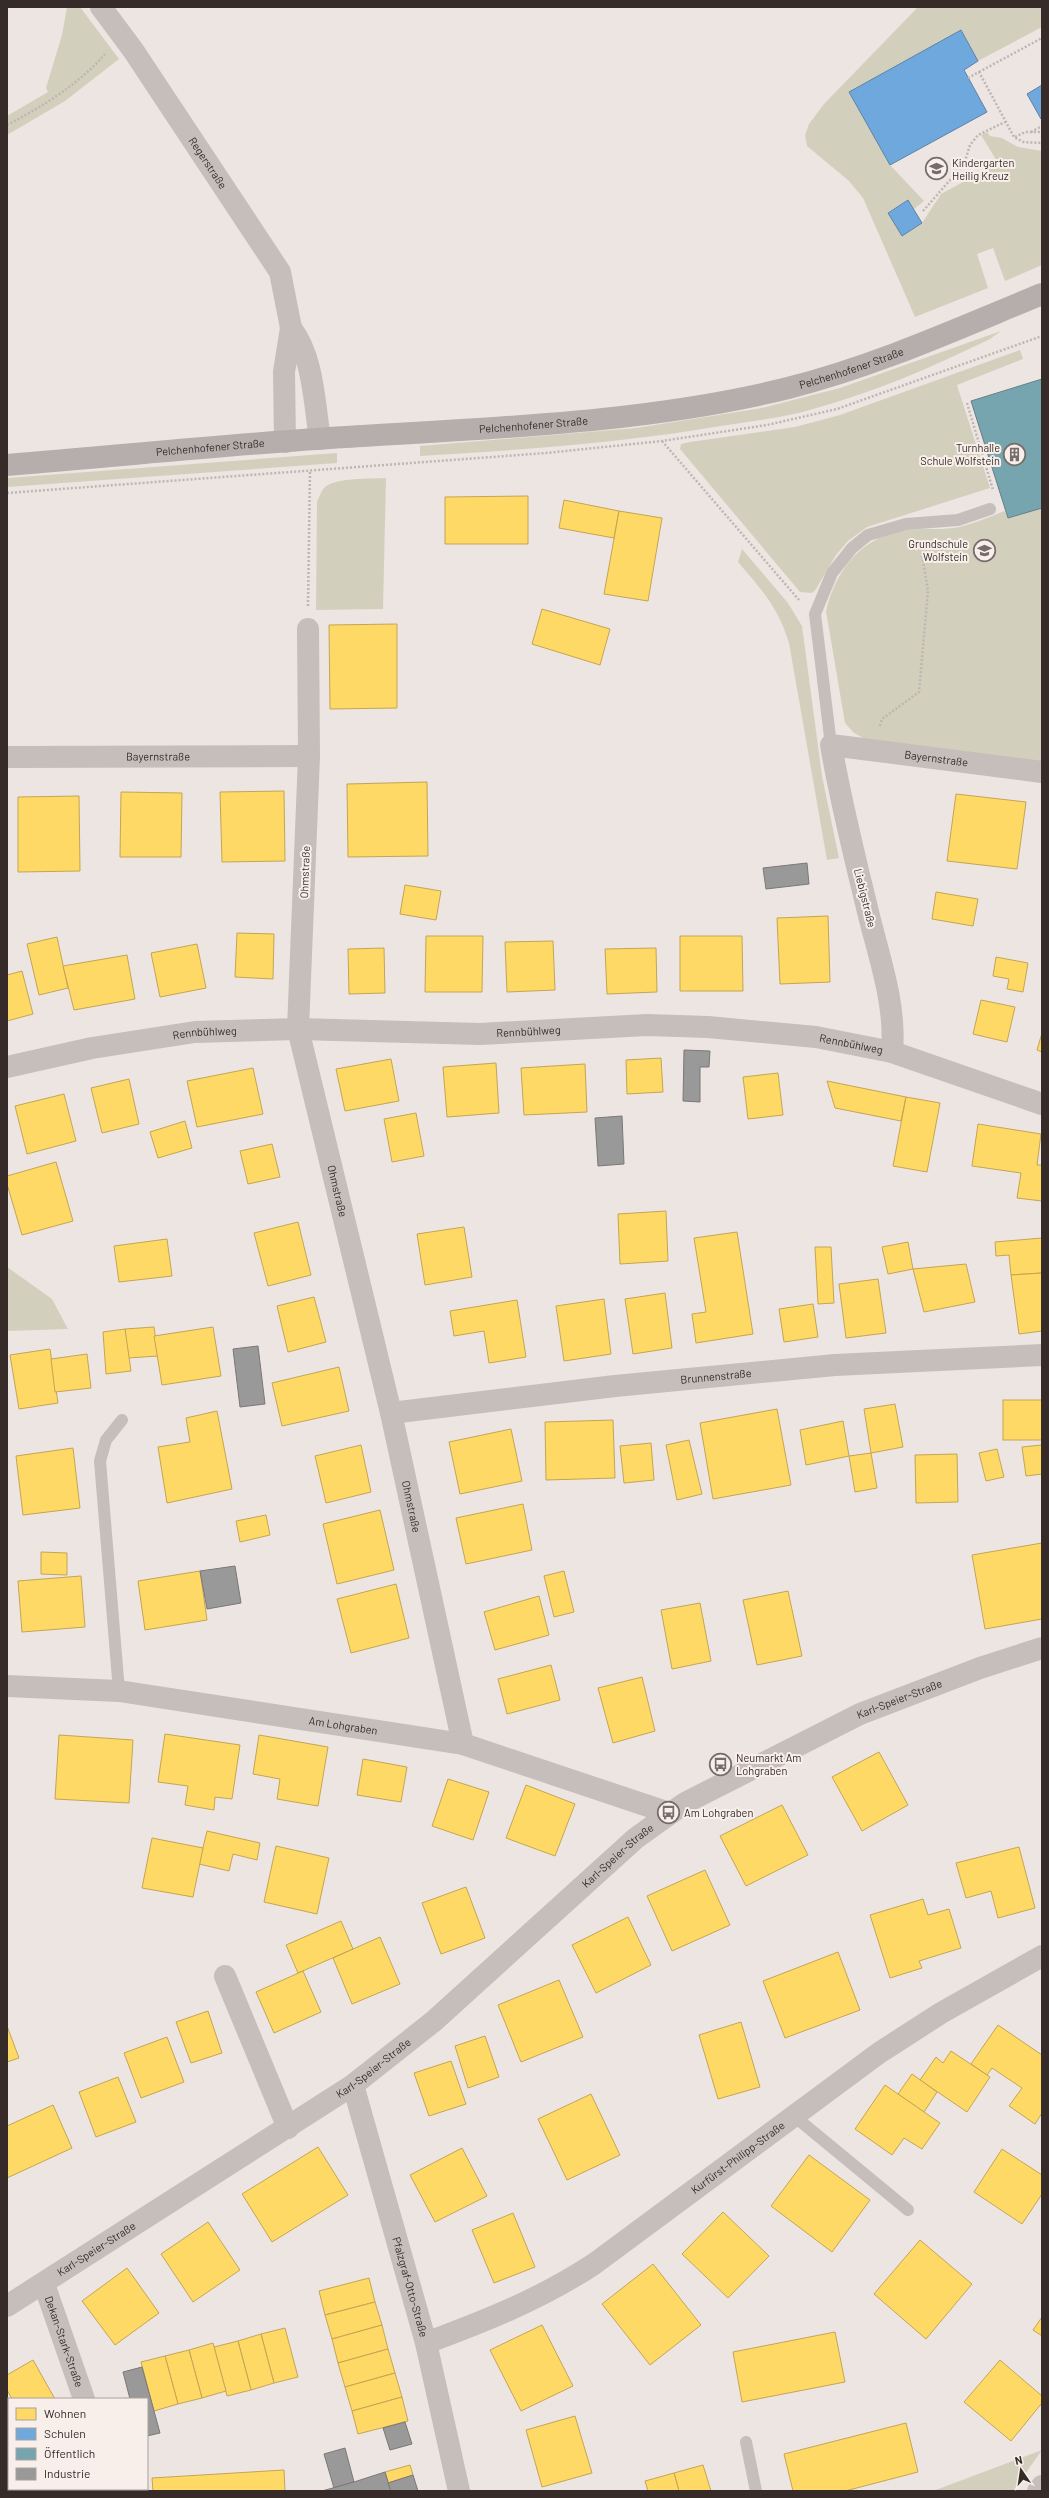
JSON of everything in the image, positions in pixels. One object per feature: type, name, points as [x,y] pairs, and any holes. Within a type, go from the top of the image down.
[{"type":"main road","name":"Pelchenhofener Straße","points":[[7,465],[320,439],[559,422],[671,410],[750,397],[843,372],[936,338],[1042,294]]},
{"type":"street","name":"Regerstraße","points":[[102,7],[273,259],[280,272],[285,290],[291,328],[284,372],[285,442]]},
{"type":"street","name":"Regerstraße","points":[[291,328],[299,338],[307,360],[320,439]]},
{"type":"street","name":"Ohmstraße","points":[[308,628],[309,756],[298,1029],[391,1413],[463,1744]]},
{"type":"street","name":"Bayernstraße","points":[[831,745],[1042,772]]},
{"type":"street","name":"Liebigstraße","points":[[831,745],[847,830],[889,997],[894,1034],[892,1052]]},
{"type":"street","name":"Bayernstraße","points":[[7,757],[309,756]]},
{"type":"street","name":"Rennbühlweg","points":[[7,1067],[92,1048],[196,1032],[298,1029],[480,1034],[647,1025],[708,1027],[816,1037],[892,1052],[1042,1104]]},
{"type":"street","name":"Brunnenstraße","points":[[391,1413],[615,1386],[835,1365],[1042,1355]]},
{"type":"street","name":"Karl-Speier-Straße","points":[[7,2306],[44,2284],[353,2085],[434,2021],[636,1838],[669,1813],[860,1714],[980,1668],[1042,1648]]},
{"type":"street","name":"Am Lohgraben","points":[[7,1686],[119,1692],[463,1744],[669,1813]]},
{"type":"street","name":"Kurfürst-Philipp-Straße","points":[[426,2343],[503,2314],[565,2283],[594,2264],[879,2053],[942,2013],[1042,1956]]},
{"type":"street","points":[[225,1976],[288,2128]]},
{"type":"street","name":"Pfalzgraf-Otto-Straße","points":[[353,2085],[426,2343],[459,2491]]},
{"type":"street","name":"Dekan-Stark-Straße","points":[[44,2284],[84,2398]]},
{"type":"street","points":[[1038,2491],[1042,2486]]},
{"type":"lane","points":[[831,745],[815,614],[832,573],[859,541],[882,530],[906,524],[958,520],[990,509]]},
{"type":"lane","points":[[119,1692],[100,1461],[106,1440],[122,1420]]},
{"type":"lane","points":[[794,2116],[908,2210]]},
{"type":"lane","points":[[746,2442],[756,2491]]},
{"type":"path","points":[[7,125],[51,100],[100,59],[110,46],[116,26]]},
{"type":"path","points":[[968,78],[1042,38]]},
{"type":"path","points":[[979,72],[1014,137],[1023,142],[1042,143]]},
{"type":"path","points":[[922,211],[958,171],[965,161],[970,145],[978,135],[1005,122]]},
{"type":"path","points":[[1031,133],[1042,126]]},
{"type":"path","points":[[1014,137],[1025,132],[1042,132]]},
{"type":"path","points":[[967,403],[994,493]]},
{"type":"path","points":[[662,441],[791,592],[815,614]]},
{"type":"path","points":[[308,628],[310,470]]},
{"type":"path","points":[[872,751],[882,719],[919,692],[928,592],[922,554],[930,522]]},
{"type":"shaded area","points":[[67,7],[80,7],[119,59],[65,101],[7,135],[7,116],[48,92],[46,88],[62,35]]},
{"type":"shaded area","points":[[918,7],[1042,7],[1042,27],[978,61],[961,31],[849,92],[890,165],[924,201],[914,209],[908,200],[888,212],[902,236],[922,223],[941,194],[998,163],[981,135],[987,132],[990,136],[1002,138],[1018,147],[1042,151],[1042,265],[1005,281],[993,248],[977,254],[988,288],[915,317],[863,198],[849,181],[807,146],[805,135],[809,124],[824,104]]},
{"type":"shaded area","points":[[1001,331],[990,339],[969,349],[881,387],[790,415],[646,437],[533,448],[420,456],[420,446],[636,428],[762,408],[840,388]]},
{"type":"shaded area","points":[[1020,350],[1023,359],[957,385],[990,488],[867,527],[848,541],[836,555],[816,589],[812,593],[800,592],[680,449],[681,444],[690,442],[795,427],[840,415]]},
{"type":"shaded area","points":[[337,453],[337,463],[7,487],[7,478]]},
{"type":"shaded area","points":[[386,478],[383,609],[316,610],[317,502],[322,491],[329,484],[344,480]]},
{"type":"shaded area","points":[[1042,508],[1042,763],[865,739],[854,733],[845,723],[826,611],[837,581],[844,568],[853,557],[864,547],[891,533],[913,529],[947,529],[972,523],[1005,511],[1008,518]]},
{"type":"shaded area","points":[[742,549],[788,603],[802,626],[822,776],[839,858],[827,860],[789,643],[785,630],[762,590],[738,562]]},
{"type":"shaded area","points":[[7,1267],[52,1299],[68,1329],[7,1331]]},
{"type":"shaded area","points":[[1042,2450],[1013,2491],[933,2491]]},
{"type":"building: Wohnen","points":[[528,496],[528,544],[445,544],[445,497]]},
{"type":"building: Wohnen","points":[[564,500],[619,511],[614,538],[559,528]]},
{"type":"building: Wohnen","points":[[619,511],[662,518],[648,601],[604,594]]},
{"type":"building: Wohnen","points":[[542,609],[610,629],[600,665],[532,644]]},
{"type":"building: Wohnen","points":[[397,624],[397,708],[330,709],[329,625]]},
{"type":"building: Wohnen","points":[[427,782],[428,856],[348,857],[347,784]]},
{"type":"building: Wohnen","points":[[284,791],[285,861],[222,862],[220,792]]},
{"type":"building: Wohnen","points":[[121,792],[182,793],[181,857],[120,857]]},
{"type":"building: Wohnen","points":[[956,794],[1026,802],[1017,869],[947,861]]},
{"type":"building: Wohnen","points":[[79,796],[80,871],[18,872],[18,797]]},
{"type":"building: Wohnen","points":[[405,885],[441,891],[436,920],[400,914]]},
{"type":"building: Wohnen","points":[[936,892],[978,899],[973,926],[932,919]]},
{"type":"building: Wohnen","points":[[828,916],[830,982],[780,984],[777,918]]},
{"type":"building: Wohnen","points":[[237,933],[274,934],[273,979],[235,977]]},
{"type":"building: Wohnen","points":[[426,936],[483,936],[482,992],[425,992]]},
{"type":"building: Wohnen","points":[[680,936],[742,936],[743,991],[680,991]]},
{"type":"building: Wohnen","points":[[57,937],[68,988],[39,995],[27,944]]},
{"type":"building: Wohnen","points":[[553,941],[555,990],[507,992],[505,942]]},
{"type":"building: Wohnen","points":[[197,944],[206,988],[160,997],[151,953]]},
{"type":"building: Wohnen","points":[[384,948],[385,993],[349,994],[348,949]]},
{"type":"building: Wohnen","points":[[656,948],[657,992],[607,994],[605,949]]},
{"type":"building: Wohnen","points":[[127,955],[135,999],[74,1010],[63,966]]},
{"type":"building: Wohnen","points":[[996,957],[1028,963],[1023,992],[1007,989],[1009,979],[993,976]]},
{"type":"building: Wohnen","points":[[22,971],[33,1014],[7,1021],[7,975]]},
{"type":"building: Wohnen","points":[[981,1000],[1015,1007],[1007,1042],[973,1034]]},
{"type":"building: Wohnen","points":[[1042,1033],[1042,1052],[1037,1050]]},
{"type":"building: Wohnen","points":[[661,1058],[663,1092],[627,1094],[626,1060]]},
{"type":"building: Wohnen","points":[[391,1059],[399,1101],[345,1111],[336,1069]]},
{"type":"building: Wohnen","points":[[496,1063],[499,1113],[447,1117],[443,1067]]},
{"type":"building: Wohnen","points":[[585,1064],[587,1112],[524,1115],[521,1068]]},
{"type":"building: Wohnen","points":[[253,1068],[263,1114],[197,1127],[187,1081]]},
{"type":"building: Wohnen","points":[[778,1073],[783,1115],[748,1119],[743,1077]]},
{"type":"building: Wohnen","points":[[129,1079],[139,1124],[102,1133],[91,1088]]},
{"type":"building: Wohnen","points":[[827,1081],[906,1097],[901,1121],[835,1108]]},
{"type":"building: Wohnen","points":[[64,1094],[76,1141],[27,1154],[15,1106]]},
{"type":"building: Wohnen","points":[[906,1097],[940,1103],[927,1172],[893,1166]]},
{"type":"building: Wohnen","points":[[416,1113],[424,1156],[392,1162],[384,1119]]},
{"type":"building: Wohnen","points":[[185,1121],[192,1148],[158,1158],[150,1132]]},
{"type":"building: Wohnen","points":[[978,1124],[1041,1134],[1037,1165],[1042,1165],[1042,1201],[1017,1198],[1021,1173],[972,1166]]},
{"type":"building: Wohnen","points":[[272,1144],[280,1177],[248,1184],[240,1151]]},
{"type":"building: Wohnen","points":[[56,1162],[73,1221],[22,1235],[7,1184],[7,1176]]},
{"type":"building: Wohnen","points":[[666,1211],[668,1261],[620,1264],[618,1214]]},
{"type":"building: Wohnen","points":[[298,1222],[311,1275],[268,1286],[254,1233]]},
{"type":"building: Wohnen","points":[[464,1227],[472,1277],[425,1285],[417,1234]]},
{"type":"building: Wohnen","points":[[737,1232],[753,1334],[696,1343],[692,1314],[706,1312],[694,1238]]},
{"type":"building: Wohnen","points":[[1042,1238],[1042,1273],[1011,1275],[1009,1255],[996,1256],[995,1242]]},
{"type":"building: Wohnen","points":[[167,1239],[172,1276],[119,1282],[114,1246]]},
{"type":"building: Wohnen","points":[[908,1242],[913,1269],[888,1274],[882,1247]]},
{"type":"building: Wohnen","points":[[815,1247],[831,1247],[834,1303],[818,1304]]},
{"type":"building: Wohnen","points":[[966,1264],[975,1302],[924,1312],[913,1269]]},
{"type":"building: Wohnen","points":[[1042,1273],[1042,1331],[1019,1334],[1011,1275]]},
{"type":"building: Wohnen","points":[[878,1279],[886,1333],[846,1338],[839,1284]]},
{"type":"building: Wohnen","points":[[665,1293],[672,1348],[633,1354],[625,1299]]},
{"type":"building: Wohnen","points":[[314,1297],[326,1342],[288,1352],[277,1306]]},
{"type":"building: Wohnen","points":[[604,1299],[611,1354],[564,1361],[556,1306]]},
{"type":"building: Wohnen","points":[[517,1300],[526,1357],[489,1363],[484,1331],[454,1336],[450,1311]]},
{"type":"building: Wohnen","points":[[813,1304],[818,1337],[784,1342],[779,1309]]},
{"type":"building: Wohnen","points":[[154,1327],[158,1356],[128,1358],[125,1329]]},
{"type":"building: Wohnen","points":[[213,1327],[221,1376],[162,1385],[154,1336]]},
{"type":"building: Wohnen","points":[[125,1329],[131,1371],[106,1374],[103,1332]]},
{"type":"building: Wohnen","points":[[50,1349],[58,1403],[19,1409],[10,1355]]},
{"type":"building: Wohnen","points":[[87,1354],[91,1388],[55,1392],[51,1359]]},
{"type":"building: Wohnen","points":[[339,1367],[349,1411],[282,1426],[272,1383]]},
{"type":"building: Wohnen","points":[[1003,1400],[1042,1400],[1042,1440],[1003,1440]]},
{"type":"building: Wohnen","points":[[895,1404],[903,1447],[871,1453],[864,1409]]},
{"type":"building: Wohnen","points":[[777,1409],[791,1485],[713,1499],[700,1423]]},
{"type":"building: Wohnen","points":[[217,1411],[232,1489],[167,1503],[158,1447],[190,1442],[186,1418]]},
{"type":"building: Wohnen","points":[[613,1420],[615,1478],[546,1480],[545,1422]]},
{"type":"building: Wohnen","points":[[843,1421],[849,1456],[806,1465],[800,1430]]},
{"type":"building: Wohnen","points":[[511,1429],[522,1481],[460,1494],[449,1442]]},
{"type":"building: Wohnen","points":[[689,1440],[702,1494],[677,1500],[666,1445]]},
{"type":"building: Wohnen","points":[[651,1443],[654,1480],[624,1483],[620,1446]]},
{"type":"building: Wohnen","points":[[361,1445],[371,1492],[326,1503],[315,1456]]},
{"type":"building: Wohnen","points":[[1042,1445],[1042,1474],[1026,1476],[1022,1447]]},
{"type":"building: Wohnen","points":[[73,1448],[80,1508],[23,1515],[16,1456]]},
{"type":"building: Wohnen","points":[[997,1449],[1004,1477],[986,1481],[979,1453]]},
{"type":"building: Wohnen","points":[[871,1453],[877,1488],[855,1492],[849,1456]]},
{"type":"building: Wohnen","points":[[957,1454],[958,1502],[916,1503],[915,1455]]},
{"type":"building: Wohnen","points":[[523,1504],[532,1550],[466,1564],[456,1518]]},
{"type":"building: Wohnen","points":[[380,1510],[394,1570],[337,1584],[323,1524]]},
{"type":"building: Wohnen","points":[[266,1515],[270,1535],[240,1542],[236,1521]]},
{"type":"building: Wohnen","points":[[1042,1543],[1042,1619],[985,1629],[972,1555]]},
{"type":"building: Wohnen","points":[[41,1552],[67,1553],[67,1575],[41,1574]]},
{"type":"building: Wohnen","points":[[200,1571],[207,1620],[145,1630],[138,1581]]},
{"type":"building: Wohnen","points":[[564,1571],[574,1612],[554,1617],[544,1576]]},
{"type":"building: Wohnen","points":[[81,1576],[85,1627],[22,1632],[18,1581]]},
{"type":"building: Wohnen","points":[[396,1584],[409,1638],[351,1653],[337,1599]]},
{"type":"building: Wohnen","points":[[788,1591],[802,1656],[757,1665],[743,1600]]},
{"type":"building: Wohnen","points":[[539,1596],[549,1635],[495,1650],[484,1612]]},
{"type":"building: Wohnen","points":[[700,1603],[711,1661],[672,1669],[661,1610]]},
{"type":"building: Wohnen","points":[[551,1665],[560,1700],[507,1714],[498,1679]]},
{"type":"building: Wohnen","points":[[642,1677],[655,1731],[613,1743],[598,1688]]},
{"type":"building: Wohnen","points":[[165,1734],[240,1745],[232,1799],[215,1797],[214,1810],[185,1805],[188,1786],[158,1782]]},
{"type":"building: Wohnen","points":[[59,1735],[133,1740],[129,1803],[55,1799]]},
{"type":"building: Wohnen","points":[[259,1735],[328,1747],[318,1806],[277,1799],[280,1779],[253,1774]]},
{"type":"building: Wohnen","points":[[879,1752],[908,1805],[862,1831],[832,1777]]},
{"type":"building: Wohnen","points":[[363,1759],[407,1767],[401,1802],[357,1795]]},
{"type":"building: Wohnen","points":[[448,1779],[489,1792],[473,1840],[432,1826]]},
{"type":"building: Wohnen","points":[[526,1785],[575,1804],[555,1856],[506,1838]]},
{"type":"building: Wohnen","points":[[782,1805],[808,1855],[746,1886],[720,1836]]},
{"type":"building: Wohnen","points":[[207,1831],[260,1843],[257,1860],[233,1854],[229,1871],[199,1864]]},
{"type":"building: Wohnen","points":[[152,1838],[203,1848],[193,1897],[142,1888]]},
{"type":"building: Wohnen","points":[[276,1846],[329,1858],[317,1914],[264,1902]]},
{"type":"building: Wohnen","points":[[1019,1847],[1035,1908],[998,1918],[991,1891],[966,1898],[956,1863]]},
{"type":"building: Wohnen","points":[[705,1870],[730,1925],[672,1951],[647,1896]]},
{"type":"building: Wohnen","points":[[466,1887],[485,1938],[441,1954],[422,1903]]},
{"type":"building: Wohnen","points":[[923,1899],[928,1915],[949,1909],[961,1948],[919,1961],[922,1968],[890,1978],[870,1915]]},
{"type":"building: Wohnen","points":[[628,1917],[651,1965],[596,1993],[572,1945]]},
{"type":"building: Wohnen","points":[[341,1921],[353,1949],[298,1973],[286,1945]]},
{"type":"building: Wohnen","points":[[380,1937],[400,1984],[352,2004],[333,1958]]},
{"type":"building: Wohnen","points":[[838,1952],[860,2010],[785,2038],[763,1981]]},
{"type":"building: Wohnen","points":[[303,1971],[321,2012],[274,2033],[256,1992]]},
{"type":"building: Wohnen","points":[[559,1980],[583,2037],[521,2062],[498,2005]]},
{"type":"building: Wohnen","points":[[208,2011],[222,2053],[191,2063],[176,2022]]},
{"type":"building: Wohnen","points":[[741,2022],[760,2087],[718,2099],[699,2035]]},
{"type":"building: Wohnen","points":[[998,2025],[1042,2055],[1042,2113],[1035,2124],[1009,2106],[1022,2088],[992,2068],[987,2075],[971,2064]]},
{"type":"building: Wohnen","points":[[7,2026],[19,2058],[7,2062]]},
{"type":"building: Wohnen","points":[[485,2036],[499,2077],[468,2088],[455,2046]]},
{"type":"building: Wohnen","points":[[167,2037],[184,2082],[141,2098],[124,2053]]},
{"type":"building: Wohnen","points":[[951,2051],[990,2077],[967,2112],[920,2080],[936,2057],[943,2063]]},
{"type":"building: Wohnen","points":[[451,2061],[466,2104],[429,2116],[414,2073]]},
{"type":"building: Wohnen","points":[[912,2074],[937,2092],[924,2112],[898,2094]]},
{"type":"building: Wohnen","points":[[118,2077],[136,2122],[96,2137],[79,2092]]},
{"type":"building: Wohnen","points":[[885,2085],[940,2123],[922,2149],[904,2138],[892,2155],[855,2129]]},
{"type":"building: Wohnen","points":[[591,2094],[620,2155],[567,2180],[538,2119]]},
{"type":"building: Wohnen","points":[[53,2105],[72,2148],[7,2178],[7,2126]]},
{"type":"building: Wohnen","points":[[318,2147],[348,2195],[272,2242],[242,2194]]},
{"type":"building: Wohnen","points":[[462,2148],[487,2196],[435,2222],[410,2175]]},
{"type":"building: Wohnen","points":[[1002,2149],[1042,2175],[1042,2194],[1022,2224],[974,2192]]},
{"type":"building: Wohnen","points":[[809,2155],[870,2200],[832,2252],[771,2206]]},
{"type":"building: Wohnen","points":[[723,2212],[769,2256],[728,2298],[682,2254]]},
{"type":"building: Wohnen","points":[[513,2213],[535,2267],[494,2283],[472,2230]]},
{"type":"building: Wohnen","points":[[208,2222],[240,2270],[193,2302],[161,2254]]},
{"type":"building: Wohnen","points":[[920,2240],[972,2284],[926,2339],[874,2294]]},
{"type":"building: Wohnen","points":[[653,2264],[701,2325],[650,2365],[602,2304]]},
{"type":"building: Wohnen","points":[[127,2268],[159,2313],[115,2345],[82,2301]]},
{"type":"building: Wohnen","points":[[369,2278],[375,2302],[325,2315],[319,2291]]},
{"type":"building: Wohnen","points":[[375,2302],[382,2325],[332,2339],[325,2315]]},
{"type":"building: Wohnen","points":[[1042,2317],[1042,2336],[1033,2330]]},
{"type":"building: Wohnen","points":[[382,2325],[388,2349],[338,2363],[332,2339]]},
{"type":"building: Wohnen","points":[[542,2325],[573,2386],[521,2411],[490,2350]]},
{"type":"building: Wohnen","points":[[285,2328],[298,2377],[274,2383],[261,2334]]},
{"type":"building: Wohnen","points":[[835,2332],[845,2382],[742,2402],[733,2352]]},
{"type":"building: Wohnen","points":[[261,2334],[274,2383],[251,2390],[238,2341]]},
{"type":"building: Wohnen","points":[[238,2341],[251,2390],[227,2396],[214,2347]]},
{"type":"building: Wohnen","points":[[213,2343],[226,2391],[202,2398],[189,2350]]},
{"type":"building: Wohnen","points":[[388,2349],[395,2373],[345,2387],[338,2363]]},
{"type":"building: Wohnen","points":[[189,2350],[202,2398],[178,2404],[165,2356]]},
{"type":"building: Wohnen","points":[[165,2356],[178,2404],[154,2411],[141,2362]]},
{"type":"building: Wohnen","points":[[33,2360],[54,2398],[11,2398],[7,2390],[7,2375]]},
{"type":"building: Wohnen","points":[[1000,2360],[1042,2396],[1042,2403],[1011,2441],[964,2402]]},
{"type":"building: Wohnen","points":[[395,2373],[402,2397],[352,2411],[345,2387]]},
{"type":"building: Wohnen","points":[[402,2397],[408,2421],[358,2434],[352,2411]]},
{"type":"building: Wohnen","points":[[575,2416],[592,2473],[542,2487],[526,2430]]},
{"type":"building: Wohnen","points":[[906,2423],[918,2472],[845,2491],[793,2491],[784,2454]]},
{"type":"building: Wohnen","points":[[410,2465],[413,2475],[388,2483],[385,2472]]},
{"type":"building: Wohnen","points":[[703,2465],[711,2491],[679,2491],[674,2473]]},
{"type":"building: Wohnen","points":[[284,2470],[285,2491],[153,2491],[152,2478]]},
{"type":"building: Wohnen","points":[[674,2473],[679,2491],[648,2491],[645,2481]]},
{"type":"building: Wohnen","points":[[48,2490],[84,2490],[84,2491]]},
{"type":"building: Schulen","points":[[961,30],[978,61],[964,70],[987,112],[890,165],[849,92]]},
{"type":"building: Schulen","points":[[1042,85],[1042,119],[1041,119],[1027,94]]},
{"type":"building: Schulen","points":[[908,200],[922,223],[902,236],[888,213]]},
{"type":"building: Öffentlich","name":"Turnhalle Schule Wolfstein","points":[[1042,379],[1042,508],[1008,518],[971,401]]},
{"type":"building: Industrie","points":[[807,863],[809,884],[766,889],[763,868]]},
{"type":"building: Industrie","points":[[684,1050],[710,1051],[709,1067],[700,1067],[700,1102],[683,1101]]},
{"type":"building: Industrie","points":[[622,1116],[624,1164],[598,1166],[595,1118]]},
{"type":"building: Industrie","points":[[258,1346],[265,1404],[240,1407],[233,1349]]},
{"type":"building: Industrie","points":[[235,1566],[241,1603],[207,1609],[200,1571]]},
{"type":"building: Industrie","points":[[142,2367],[160,2433],[148,2436],[148,2398],[130,2398],[123,2372]]},
{"type":"building: Industrie","points":[[405,2422],[412,2444],[390,2450],[383,2428]]},
{"type":"building: Industrie","points":[[345,2448],[354,2482],[334,2488],[324,2454]]},
{"type":"building: Industrie","points":[[385,2472],[391,2491],[322,2491],[354,2482]]},
{"type":"building: Industrie","points":[[413,2475],[418,2491],[391,2491],[388,2483]]},
{"type":"place","name":"Kindergarten Heilig Kreuz","points":[[937,169]]},
{"type":"place","name":"Turnhalle Schule Wolfstein","points":[[1015,454]]},
{"type":"place","name":"Grundschule Wolfstein","points":[[984,550]]},
{"type":"place","name":"Neumarkt Am Lohgraben","points":[[720,1764]]},
{"type":"place","name":"Am Lohgraben","points":[[669,1813]]}]
